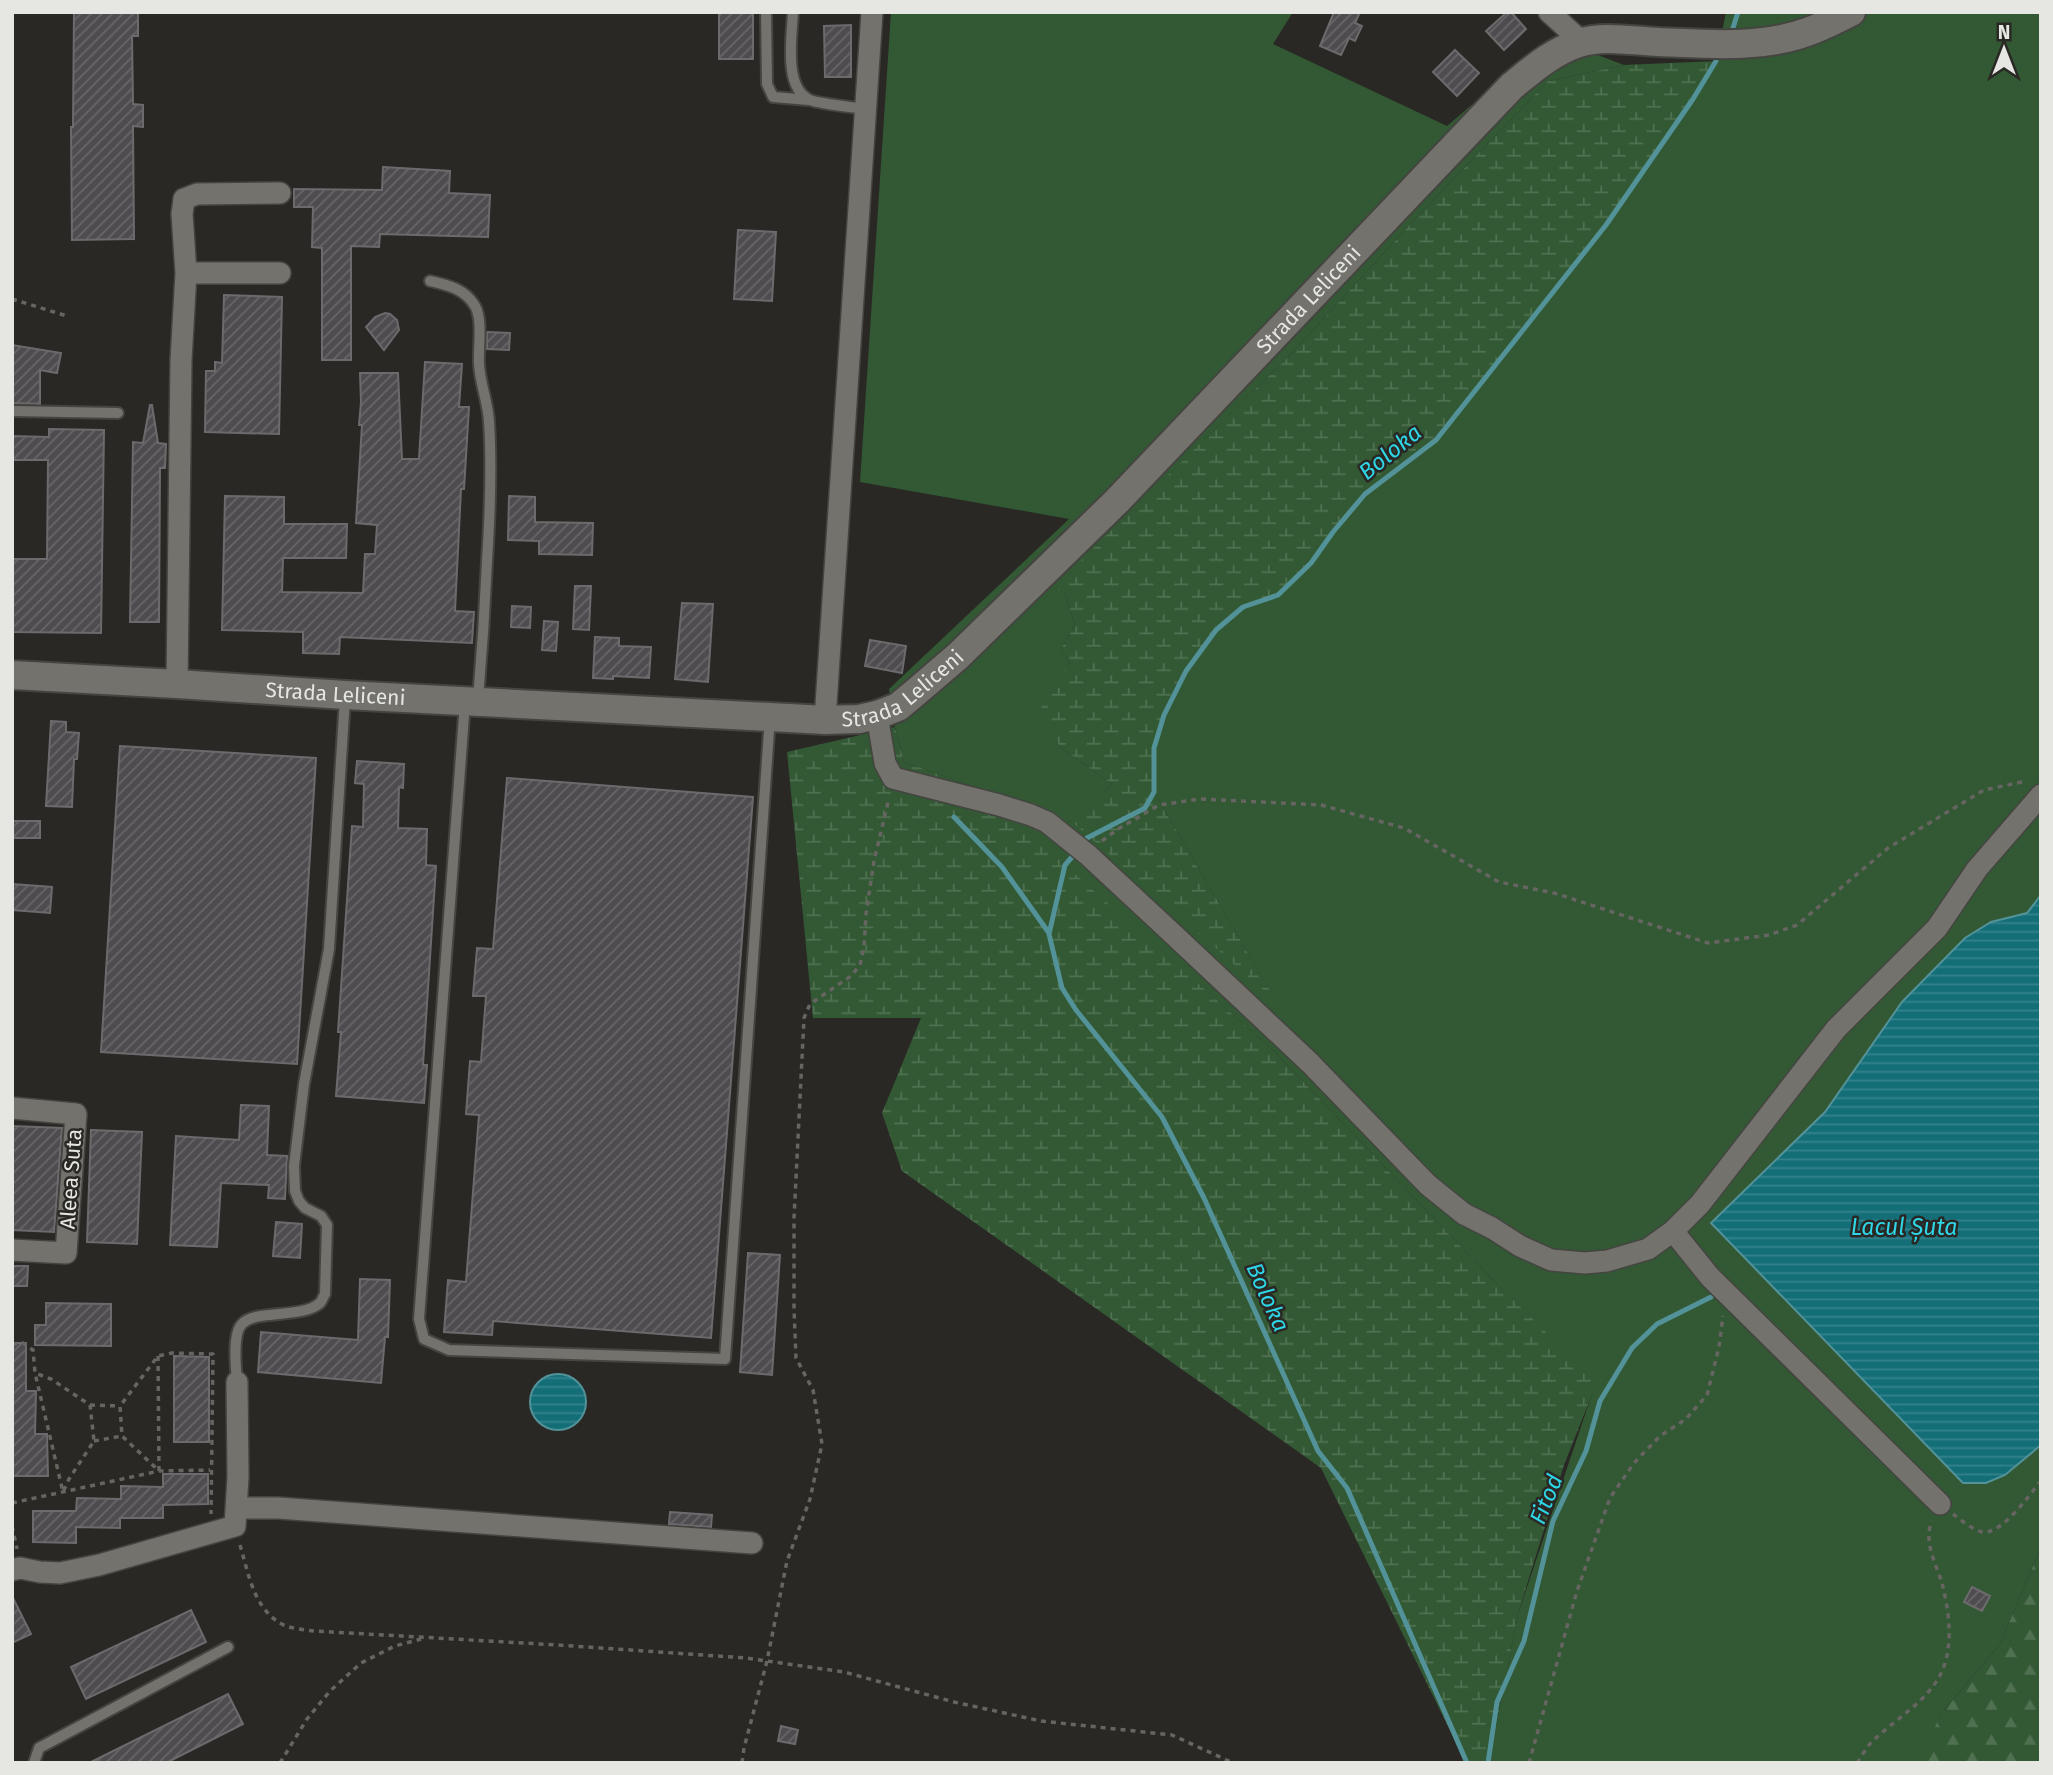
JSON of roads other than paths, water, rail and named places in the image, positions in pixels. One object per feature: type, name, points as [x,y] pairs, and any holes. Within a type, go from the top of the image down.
[{"type":"main road","name":"Strada Leliceni","points":[[12,676],[825,720],[859,719],[877,715],[898,707],[958,656],[1117,501],[1512,86],[1540,63],[1558,51],[1582,42],[1603,39],[1723,45],[1781,39],[1807,32],[1851,12]]},
{"type":"street","name":"Strada Leliceni","points":[[825,720],[872,12]]},
{"type":"street","points":[[1549,12],[1582,42]]},
{"type":"street","points":[[177,684],[181,360],[186,273],[182,214],[184,199],[197,194],[280,193]]},
{"type":"street","points":[[186,273],[281,273]]},
{"type":"street","points":[[877,715],[885,763],[893,778],[968,796],[1031,814],[1047,822],[1087,855],[1310,1063],[1428,1185],[1464,1214],[1520,1246],[1551,1260],[1585,1263],[1607,1261],[1648,1249],[1673,1231],[1700,1204],[1836,1029],[1937,928],[2035,787]]},
{"type":"street","name":"Aleea Suta","points":[[12,1108],[75,1114],[66,1253],[12,1250]]},
{"type":"street","points":[[1673,1231],[1710,1278],[1940,1504]]},
{"type":"street","points":[[236,1517],[237,1382]]},
{"type":"street","points":[[12,1570],[60,1573],[99,1565],[236,1517],[306,1510],[752,1544]]},
{"type":"lane","points":[[766,12],[767,84],[773,97],[865,109]]},
{"type":"lane","points":[[793,12],[791,68],[796,87],[809,100]]},
{"type":"lane","points":[[430,281],[465,293],[476,308],[481,385],[487,401],[490,504],[419,1319],[424,1339],[449,1350],[725,1359],[770,717]]},
{"type":"lane","points":[[12,411],[118,414]]},
{"type":"lane","points":[[237,1382],[235,1353],[242,1323],[254,1317],[299,1311],[320,1303],[325,1294],[327,1225],[320,1216],[305,1208],[299,1201],[295,1191],[294,1166],[304,1084],[329,949],[345,695]]},
{"type":"lane","points":[[34,1763],[39,1748],[228,1647]]},
{"type":"water","name":"Lacul Șuta","points":[[2041,895],[2041,1445],[2005,1475],[1986,1483],[1963,1483],[1711,1223],[1825,1112],[1902,1002],[1965,938],[1991,922],[2027,913]]},
{"type":"water","points":[[558,1374],[569,1376],[578,1382],[584,1391],[584,1413],[578,1422],[569,1428],[558,1430],[547,1428],[538,1422],[532,1413],[530,1402],[532,1391],[538,1382],[547,1376]]},
{"type":"waterway","name":"Boloka","points":[[1733,28],[1738,12]]},
{"type":"waterway","name":"Boloka","points":[[1087,838],[1145,808],[1154,792],[1154,748],[1164,715],[1186,671],[1216,630],[1243,607],[1278,595],[1311,563],[1365,494],[1436,440],[1606,225],[1716,61]]},
{"type":"waterway","points":[[954,817],[1002,867],[1049,933]]},
{"type":"waterway","name":"Boloka","points":[[1072,857],[1065,865],[1049,934],[1062,988],[1076,1010],[1162,1117],[1204,1198],[1318,1451],[1347,1488],[1467,1763]]},
{"type":"waterway","name":"Fitod","points":[[1488,1763],[1497,1702],[1524,1641],[1553,1521],[1586,1451],[1600,1401],[1632,1348],[1657,1324],[1711,1297]]}]
